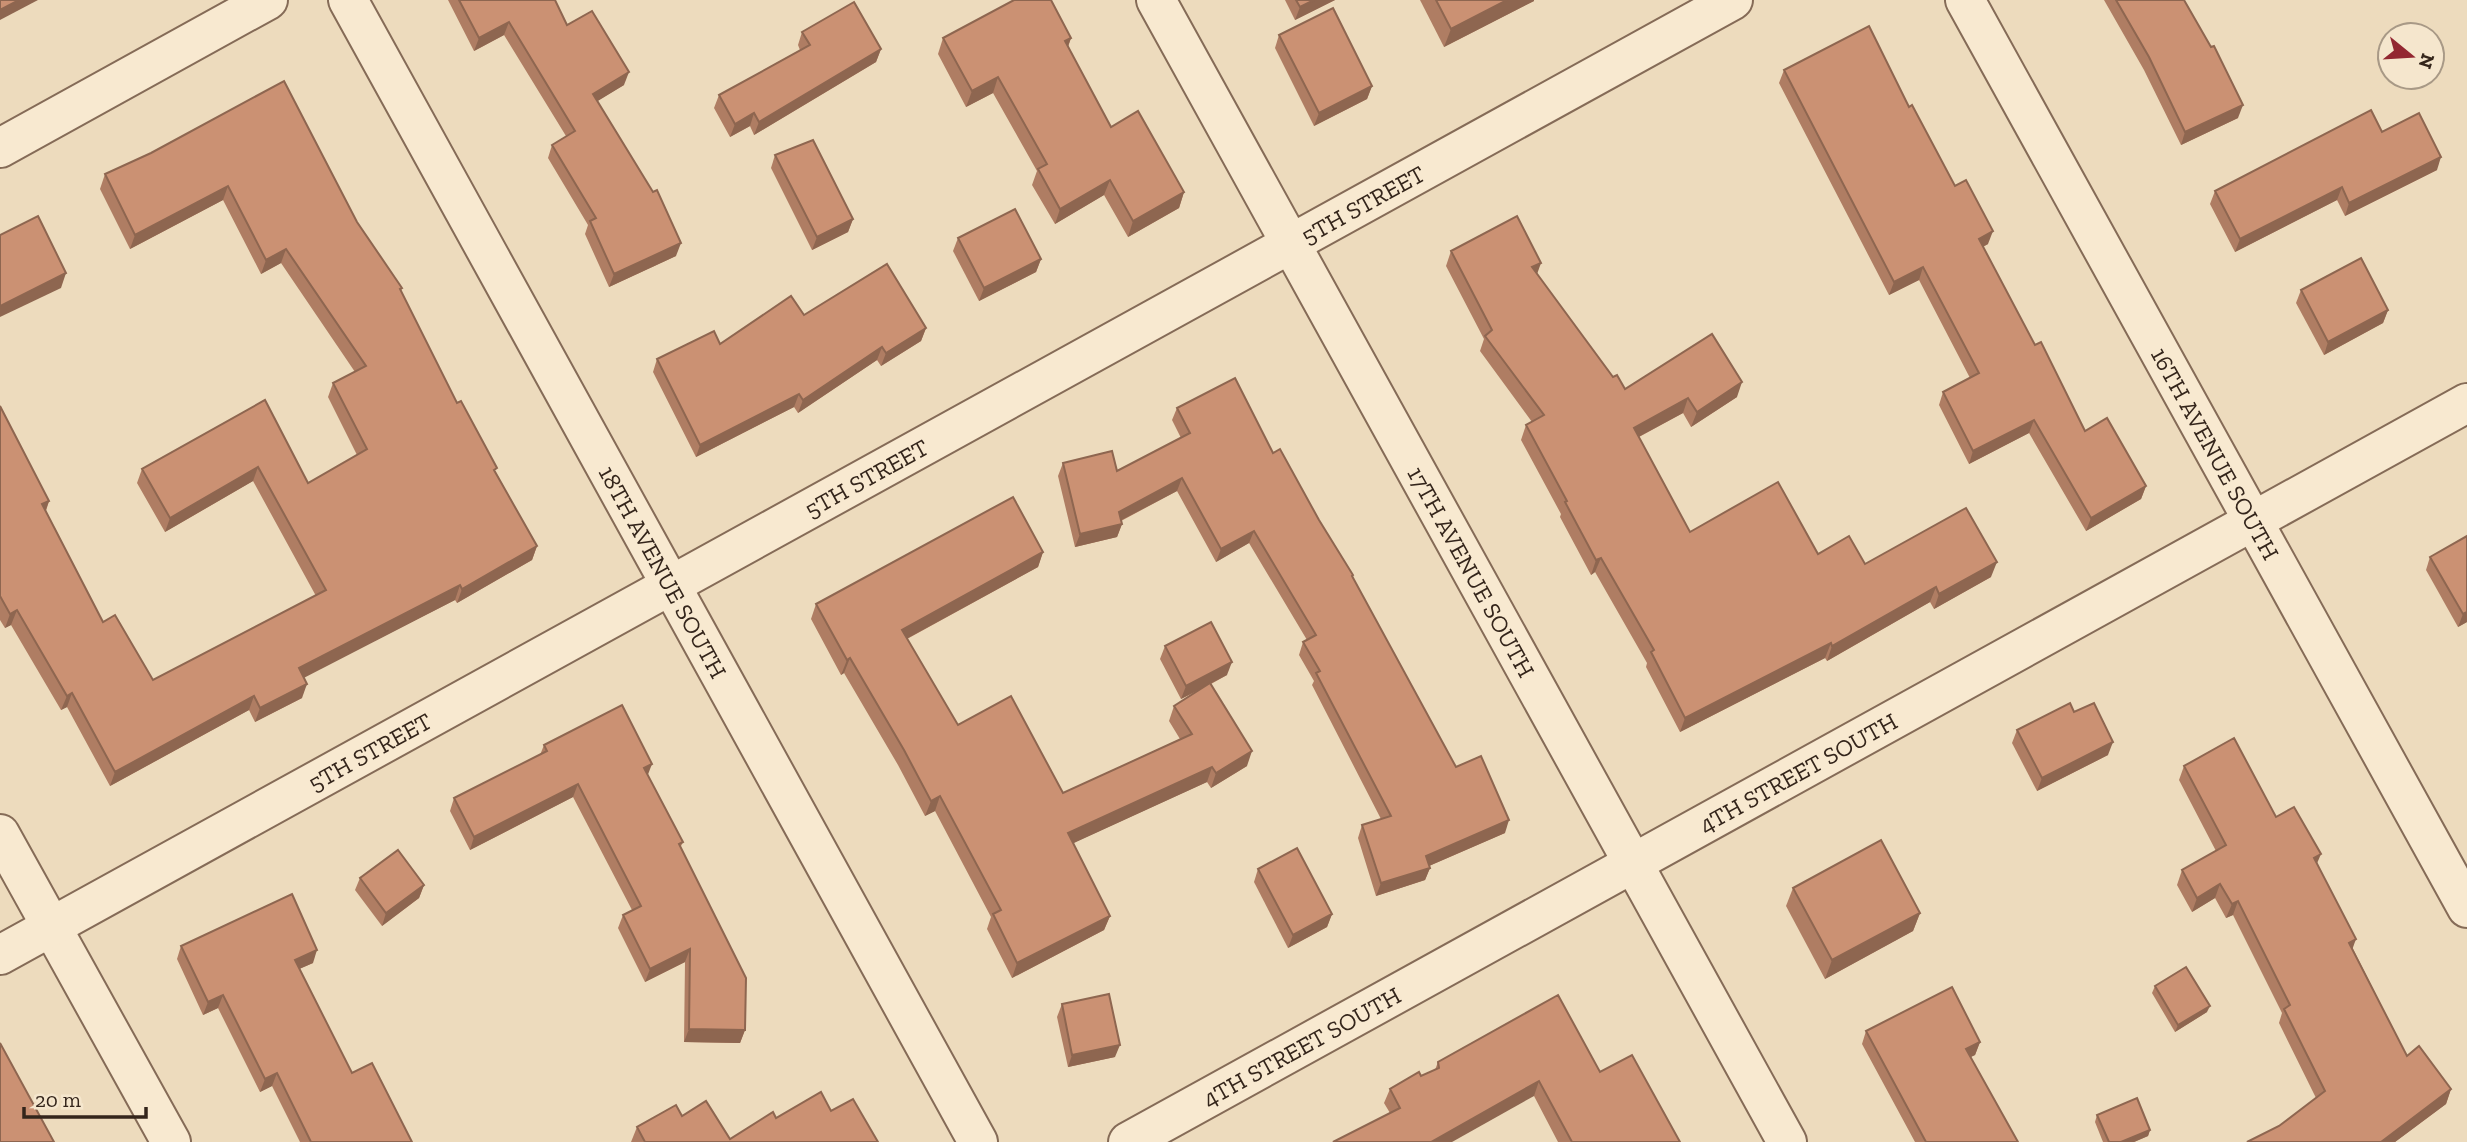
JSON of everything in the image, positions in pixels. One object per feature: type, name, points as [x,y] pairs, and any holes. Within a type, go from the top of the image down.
[{"type":"street","points":[[0,148],[268,0]]},
{"type":"street","name":"18TH AVENUE SOUTH","points":[[348,0],[978,1142]]},
{"type":"street","name":"17TH AVENUE SOUTH","points":[[1156,0],[1787,1142]]},
{"type":"street","name":"5TH STREET","points":[[0,955],[1732,0]]},
{"type":"street","name":"16TH AVENUE SOUTH","points":[[1965,0],[2467,908]]},
{"type":"street","name":"4TH STREET SOUTH","points":[[1128,1142],[2467,403]]},
{"type":"street","points":[[0,834],[171,1142]]},
{"type":"building","points":[[0,0],[19,0],[0,10]]},
{"type":"building","points":[[459,0],[555,0],[567,25],[592,11],[629,72],[593,94],[653,192],[657,190],[681,243],[614,274],[590,221],[596,218],[552,145],[575,131],[509,22],[479,38]]},
{"type":"building","points":[[1014,0],[1051,0],[1071,38],[1065,41],[1111,127],[1138,111],[1184,192],[1133,221],[1110,180],[1060,209],[1038,169],[1047,164],[998,77],[972,91],[943,38]]},
{"type":"building","points":[[1296,0],[1314,0],[1300,7]]},
{"type":"building","points":[[1436,0],[1507,0],[1451,29]]},
{"type":"building","points":[[2116,0],[2184,0],[2211,47],[2214,46],[2243,105],[2185,132],[2149,57]]},
{"type":"building","points":[[854,2],[881,49],[759,122],[754,113],[735,124],[719,95],[810,45],[802,32]]},
{"type":"building","points":[[1333,8],[1372,86],[1319,113],[1279,35]]},
{"type":"building","points":[[1869,26],[1909,107],[1912,105],[1955,186],[1966,180],[1993,231],[1979,239],[2035,345],[2041,342],[2085,431],[2107,418],[2146,486],[2091,518],[2034,420],[1973,451],[1943,392],[1979,373],[1923,267],[1894,282],[1784,70]]},
{"type":"building","points":[[284,81],[357,222],[402,288],[400,289],[457,403],[461,401],[497,468],[494,470],[537,546],[462,589],[460,585],[299,668],[307,684],[260,708],[254,696],[115,772],[72,693],[67,696],[17,610],[10,614],[0,596],[0,406],[49,501],[42,504],[103,622],[115,615],[153,680],[326,590],[258,467],[170,518],[142,469],[265,400],[308,483],[367,449],[333,383],[366,366],[286,249],[266,260],[228,186],[135,235],[105,174],[151,153]]},
{"type":"building","points":[[2371,110],[2382,132],[2419,113],[2441,157],[2349,203],[2342,187],[2240,239],[2215,191]]},
{"type":"building","points":[[813,140],[853,219],[817,237],[775,155]]},
{"type":"building","points":[[1015,209],[1041,259],[984,288],[958,238]]},
{"type":"building","points":[[38,216],[66,273],[0,306],[0,235]]},
{"type":"building","points":[[1517,216],[1541,263],[1532,267],[1613,377],[1617,375],[1625,389],[1712,334],[1742,382],[1697,412],[1688,398],[1634,428],[1690,532],[1778,482],[1818,554],[1849,536],[1865,564],[1966,508],[1997,562],[1939,594],[1936,587],[1832,646],[1831,643],[1685,718],[1651,652],[1654,650],[1601,558],[1596,560],[1526,425],[1544,415],[1485,336],[1492,330],[1451,251]]},
{"type":"building","points":[[2361,258],[2388,310],[2328,342],[2301,290]]},
{"type":"building","points":[[887,264],[926,328],[886,353],[882,347],[803,400],[799,394],[700,445],[657,359],[714,331],[720,344],[791,296],[804,315]]},
{"type":"building","points":[[1235,378],[1273,453],[1280,449],[1353,575],[1456,767],[1481,756],[1509,820],[1426,856],[1430,868],[1381,883],[1362,825],[1391,816],[1316,673],[1320,671],[1303,642],[1316,635],[1254,531],[1221,549],[1182,478],[1119,512],[1122,524],[1080,534],[1063,463],[1112,451],[1117,471],[1190,433],[1177,408]]},
{"type":"building","points":[[1013,497],[1043,552],[902,630],[958,725],[1011,696],[1063,793],[1192,734],[1174,706],[1210,683],[1252,751],[1216,773],[1212,767],[1068,833],[1110,916],[1017,963],[993,914],[1001,910],[940,796],[931,801],[904,750],[850,658],[847,660],[816,604]]},
{"type":"building","points":[[2467,536],[2467,612],[2463,614],[2430,557]]},
{"type":"building","points":[[1211,622],[1232,662],[1186,686],[1165,646]]},
{"type":"building","points":[[2070,703],[2074,712],[2094,703],[2113,742],[2042,778],[2017,730]]},
{"type":"building","points":[[622,705],[652,764],[644,768],[683,842],[679,844],[746,978],[745,1030],[689,1029],[690,949],[650,969],[623,915],[641,906],[578,784],[474,837],[454,798],[547,751],[544,745]]},
{"type":"building","points":[[2234,738],[2276,817],[2294,807],[2321,854],[2314,858],[2356,939],[2349,943],[2407,1056],[2419,1046],[2451,1089],[2381,1142],[2247,1142],[2279,1126],[2325,1091],[2284,1009],[2290,1005],[2238,901],[2232,904],[2220,884],[2197,898],[2182,870],[2226,845],[2184,766]]},
{"type":"building","points":[[1881,840],[1920,913],[1832,960],[1793,888]]},
{"type":"building","points":[[1297,848],[1332,914],[1293,935],[1258,869]]},
{"type":"building","points":[[398,850],[424,885],[386,913],[360,878]]},
{"type":"building","points":[[292,894],[317,950],[295,960],[352,1073],[372,1063],[412,1142],[311,1142],[277,1073],[265,1079],[223,995],[208,1002],[181,946]]},
{"type":"building","points":[[2186,967],[2210,1006],[2178,1025],[2155,986]]},
{"type":"building","points":[[1952,987],[1980,1042],[1966,1049],[2018,1142],[1926,1142],[1866,1031]]},
{"type":"building","points":[[1109,994],[1120,1045],[1072,1055],[1062,1004]]},
{"type":"building","points":[[1558,995],[1600,1072],[1632,1055],[1680,1142],[1572,1142],[1539,1081],[1431,1142],[1333,1142],[1400,1108],[1390,1089],[1419,1072],[1421,1076],[1439,1068],[1438,1062]]},
{"type":"building","points":[[0,1043],[54,1142],[0,1142]]},
{"type":"building","points":[[821,1092],[831,1111],[853,1099],[878,1142],[645,1142],[637,1127],[676,1105],[682,1116],[706,1101],[730,1139],[773,1112],[776,1118]]},
{"type":"building","points":[[2137,1098],[2150,1130],[2121,1142],[2109,1142],[2097,1115]]}]
